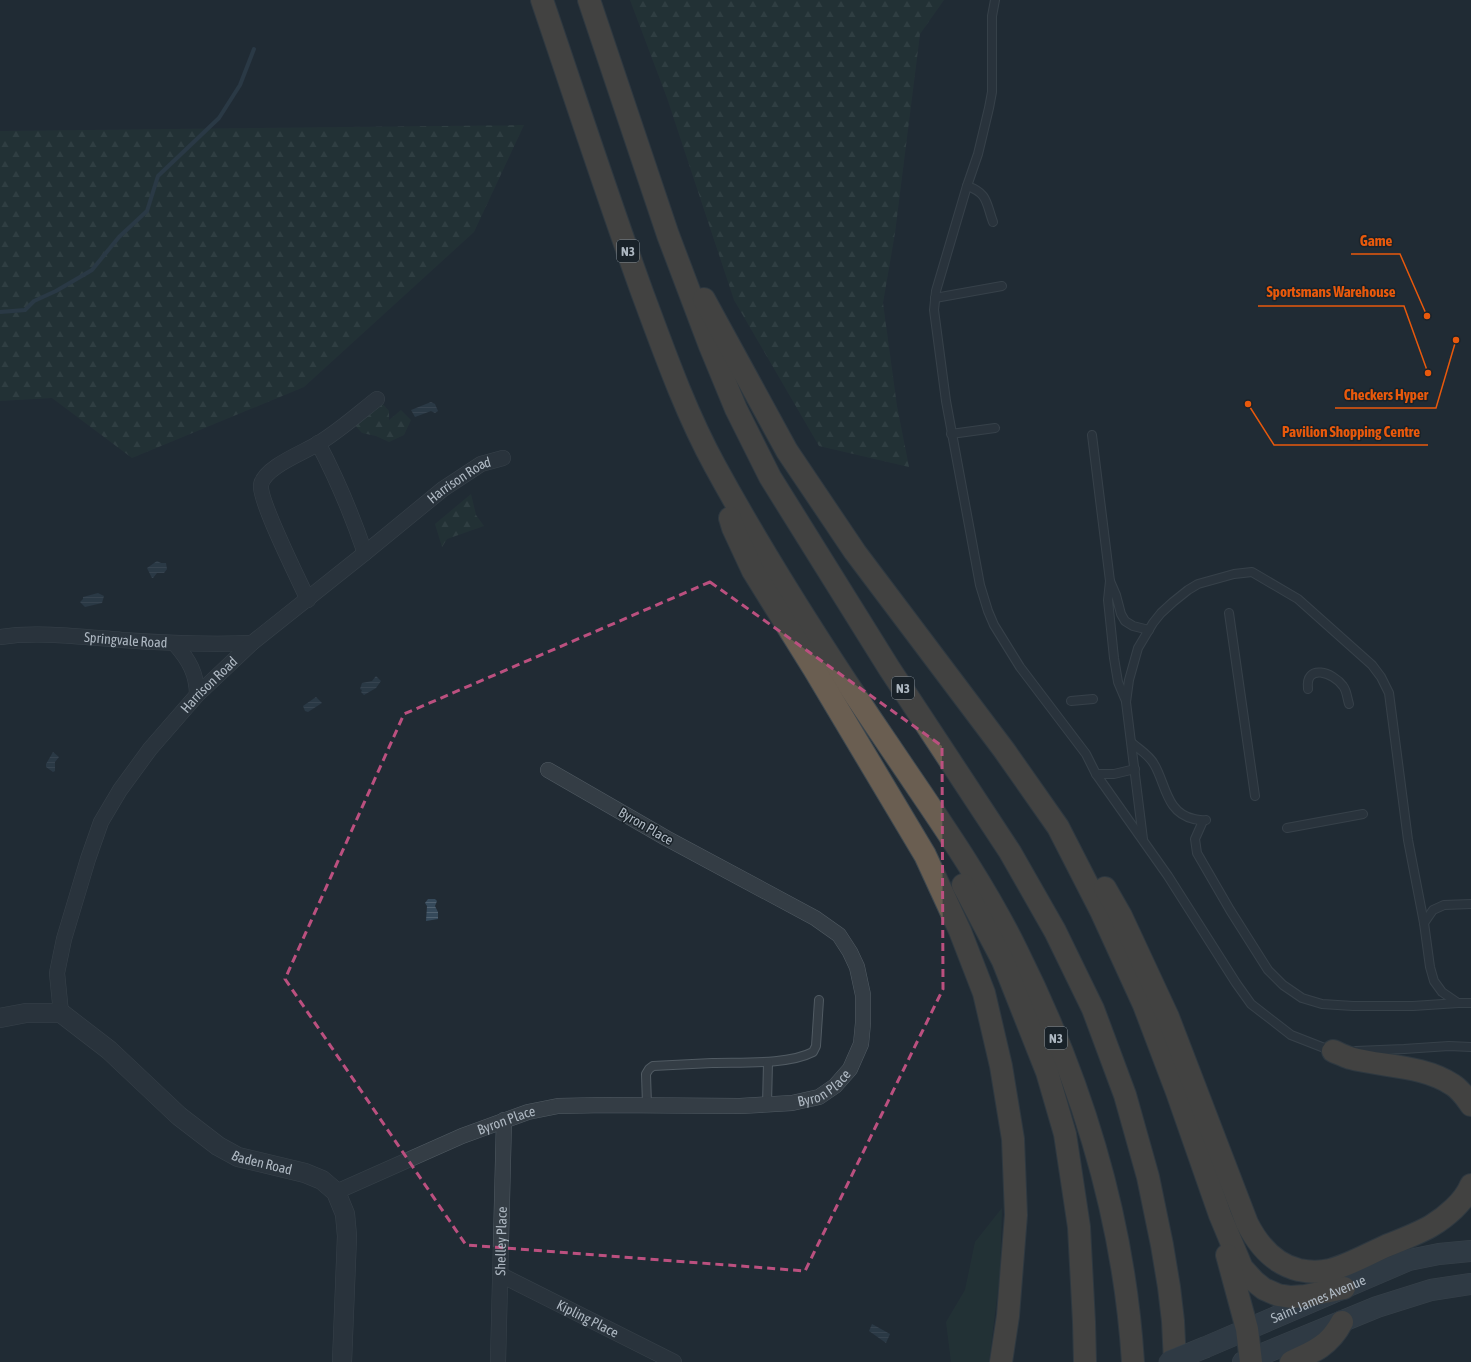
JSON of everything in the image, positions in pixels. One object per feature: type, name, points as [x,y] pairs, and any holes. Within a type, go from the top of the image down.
[{"type":"highway","name":"N3","points":[[542,0],[620,230],[666,356],[712,461],[756,540],[830,657],[944,826],[1017,949],[1050,1021],[1070,1071],[1096,1151],[1116,1236],[1127,1306],[1132,1362]]},
{"type":"highway","name":"N3","points":[[589,0],[668,235],[736,409],[770,478],[890,668],[1010,852],[1055,931],[1093,1009],[1125,1095],[1148,1177],[1169,1287],[1173,1321],[1175,1362]]},
{"type":"highway","points":[[668,235],[787,451],[855,552],[1004,750],[1058,827],[1101,911],[1144,1005],[1177,1092],[1220,1215],[1242,1268],[1264,1289],[1278,1295],[1291,1297],[1306,1296],[1344,1288]]},
{"type":"highway","points":[[712,461],[733,528],[753,571],[814,669],[924,855],[960,931],[984,993],[1001,1066],[1013,1139],[1016,1215],[1008,1316],[1001,1362]]},
{"type":"highway","points":[[890,748],[925,822],[970,897],[1003,961],[1046,1072],[1065,1134],[1076,1212],[1084,1322],[1085,1362]]},
{"type":"highway","points":[[1058,827],[1076,843],[1090,861],[1121,916],[1168,1017],[1247,1223],[1259,1244],[1272,1257],[1297,1269],[1309,1271],[1329,1270],[1351,1262],[1431,1226],[1452,1210],[1469,1191],[1471,1185]]},
{"type":"highway","points":[[1333,1051],[1349,1058],[1423,1072],[1439,1077],[1454,1085],[1471,1105]]},
{"type":"highway","points":[[1220,1215],[1227,1253],[1247,1329],[1248,1361]]},
{"type":"highway","points":[[1291,1362],[1322,1347],[1337,1332],[1342,1322]]},
{"type":"main road","name":"Saint James Avenue","points":[[1168,1362],[1408,1260],[1439,1254],[1471,1251]]},
{"type":"main road","points":[[1248,1361],[1377,1307],[1431,1290],[1471,1284]]},
{"type":"street","points":[[308,600],[268,511],[262,494],[262,480],[278,466],[318,443],[377,399]]},
{"type":"street","points":[[318,443],[338,482],[365,554]]},
{"type":"street","name":"Harrison Road","points":[[61,1013],[57,973],[64,939],[88,859],[101,822],[120,790],[150,749],[197,695],[252,643],[308,600],[443,489],[481,464],[503,458]]},
{"type":"street","name":"Springvale Road","points":[[0,637],[13,635],[56,636],[175,644],[217,645],[252,643]]},
{"type":"street","points":[[175,644],[191,665],[196,681],[197,695]]},
{"type":"street","name":"Byron Place","points":[[336,1192],[462,1136],[528,1112],[558,1106],[740,1106],[792,1103],[819,1097],[835,1086],[850,1069],[861,1044],[863,995],[857,968],[850,952],[839,936],[815,918],[666,838],[548,770]]},
{"type":"street","points":[[0,1018],[26,1013],[61,1013]]},
{"type":"street","name":"Baden Road","points":[[61,1013],[109,1050],[179,1116],[218,1146],[238,1157],[305,1174],[322,1180],[336,1192],[345,1214],[348,1236],[342,1362]]},
{"type":"street","name":"Shelley Place","points":[[498,1362],[504,1120]]},
{"type":"street","name":"Kipling Place","points":[[501,1275],[674,1362]]},
{"type":"lane","points":[[995,0],[992,16],[992,92],[978,154],[967,186],[936,292],[934,310],[951,434],[980,585],[994,625],[1020,667],[1086,754],[1096,774],[1143,840],[1236,983],[1252,1004],[1291,1034],[1333,1051],[1449,1046],[1471,1047]]},
{"type":"lane","points":[[967,186],[977,189],[983,194],[993,222]]},
{"type":"lane","points":[[936,298],[1002,286]]},
{"type":"lane","points":[[951,434],[995,428]]},
{"type":"lane","points":[[1092,435],[1110,581],[1108,600],[1114,658],[1118,682],[1126,702],[1143,840]]},
{"type":"lane","points":[[1126,702],[1129,680],[1138,648],[1162,613],[1173,602],[1198,584],[1229,575],[1252,572],[1298,599],[1372,665],[1381,677],[1389,693],[1408,840],[1424,923],[1430,967],[1434,981],[1442,992],[1458,1003]]},
{"type":"lane","points":[[1110,581],[1116,595],[1121,614],[1125,621],[1133,626],[1149,630]]},
{"type":"lane","points":[[1229,613],[1255,796]]},
{"type":"lane","points":[[1308,689],[1307,683],[1312,675],[1316,673],[1327,673],[1343,686],[1346,691],[1349,704]]},
{"type":"lane","points":[[1071,701],[1092,698]]},
{"type":"lane","points":[[1132,743],[1150,758],[1155,766],[1167,796],[1175,808],[1190,818],[1205,821],[1195,839],[1198,853],[1230,910],[1268,970],[1283,985],[1302,998],[1322,1004],[1353,1006],[1413,1006],[1471,1003]]},
{"type":"lane","points":[[1096,774],[1114,774],[1135,769]]},
{"type":"lane","points":[[1287,828],[1363,814]]},
{"type":"lane","points":[[1424,923],[1433,910],[1444,905],[1471,904]]},
{"type":"lane","points":[[647,1105],[646,1074],[649,1068],[653,1066],[768,1062],[801,1057],[813,1052],[816,1046],[819,1000]]},
{"type":"lane","points":[[767,1105],[768,1062]]},
{"type":"highlighted area","points":[[710,582],[942,746],[943,989],[805,1271],[466,1245],[285,979],[404,714]]},
{"type":"green space","points":[[630,0],[944,0],[920,34],[895,233],[883,303],[897,406],[909,467],[819,446],[734,300],[667,98]]},
{"type":"green space","points":[[524,125],[474,232],[304,387],[132,458],[52,398],[0,401],[0,131]]},
{"type":"green space","points":[[382,403],[389,411],[389,420],[401,410],[411,420],[404,435],[389,442],[376,436],[362,433],[353,423]]},
{"type":"green space","points":[[471,494],[476,515],[484,526],[447,539],[442,547],[435,524]]},
{"type":"green space","points":[[1002,1208],[1000,1273],[989,1362],[951,1362],[946,1322],[965,1290],[975,1242]]},
{"type":"water","points":[[431,402],[435,404],[438,411],[435,413],[431,411],[415,417],[411,410]]},
{"type":"water","points":[[157,561],[166,563],[167,569],[164,573],[157,573],[152,578],[147,568]]},
{"type":"water","points":[[98,593],[104,596],[102,603],[85,607],[80,602],[83,597]]},
{"type":"water","points":[[376,676],[381,681],[376,688],[364,695],[360,689],[362,683],[372,681]]},
{"type":"water","points":[[316,697],[322,703],[308,712],[305,711],[303,706]]},
{"type":"water","points":[[53,752],[59,757],[55,762],[55,771],[53,772],[46,767],[46,764]]},
{"type":"water","points":[[428,899],[435,899],[437,901],[435,906],[438,912],[438,919],[426,921],[427,906],[425,903]]},
{"type":"water","points":[[872,1324],[890,1334],[886,1343],[869,1331]]},
{"type":"waterway","points":[[0,312],[25,310],[34,301],[56,291],[92,270],[119,237],[147,211],[158,176],[219,118],[240,85],[254,49]]},
{"type":"place","name":"Game","points":[[1427,316]]},
{"type":"place","name":"Checkers Hyper","points":[[1456,340]]},
{"type":"place","name":"Sportsmans Warehouse","points":[[1428,373]]},
{"type":"place","name":"Pavilion Shopping Centre","points":[[1248,404]]}]
